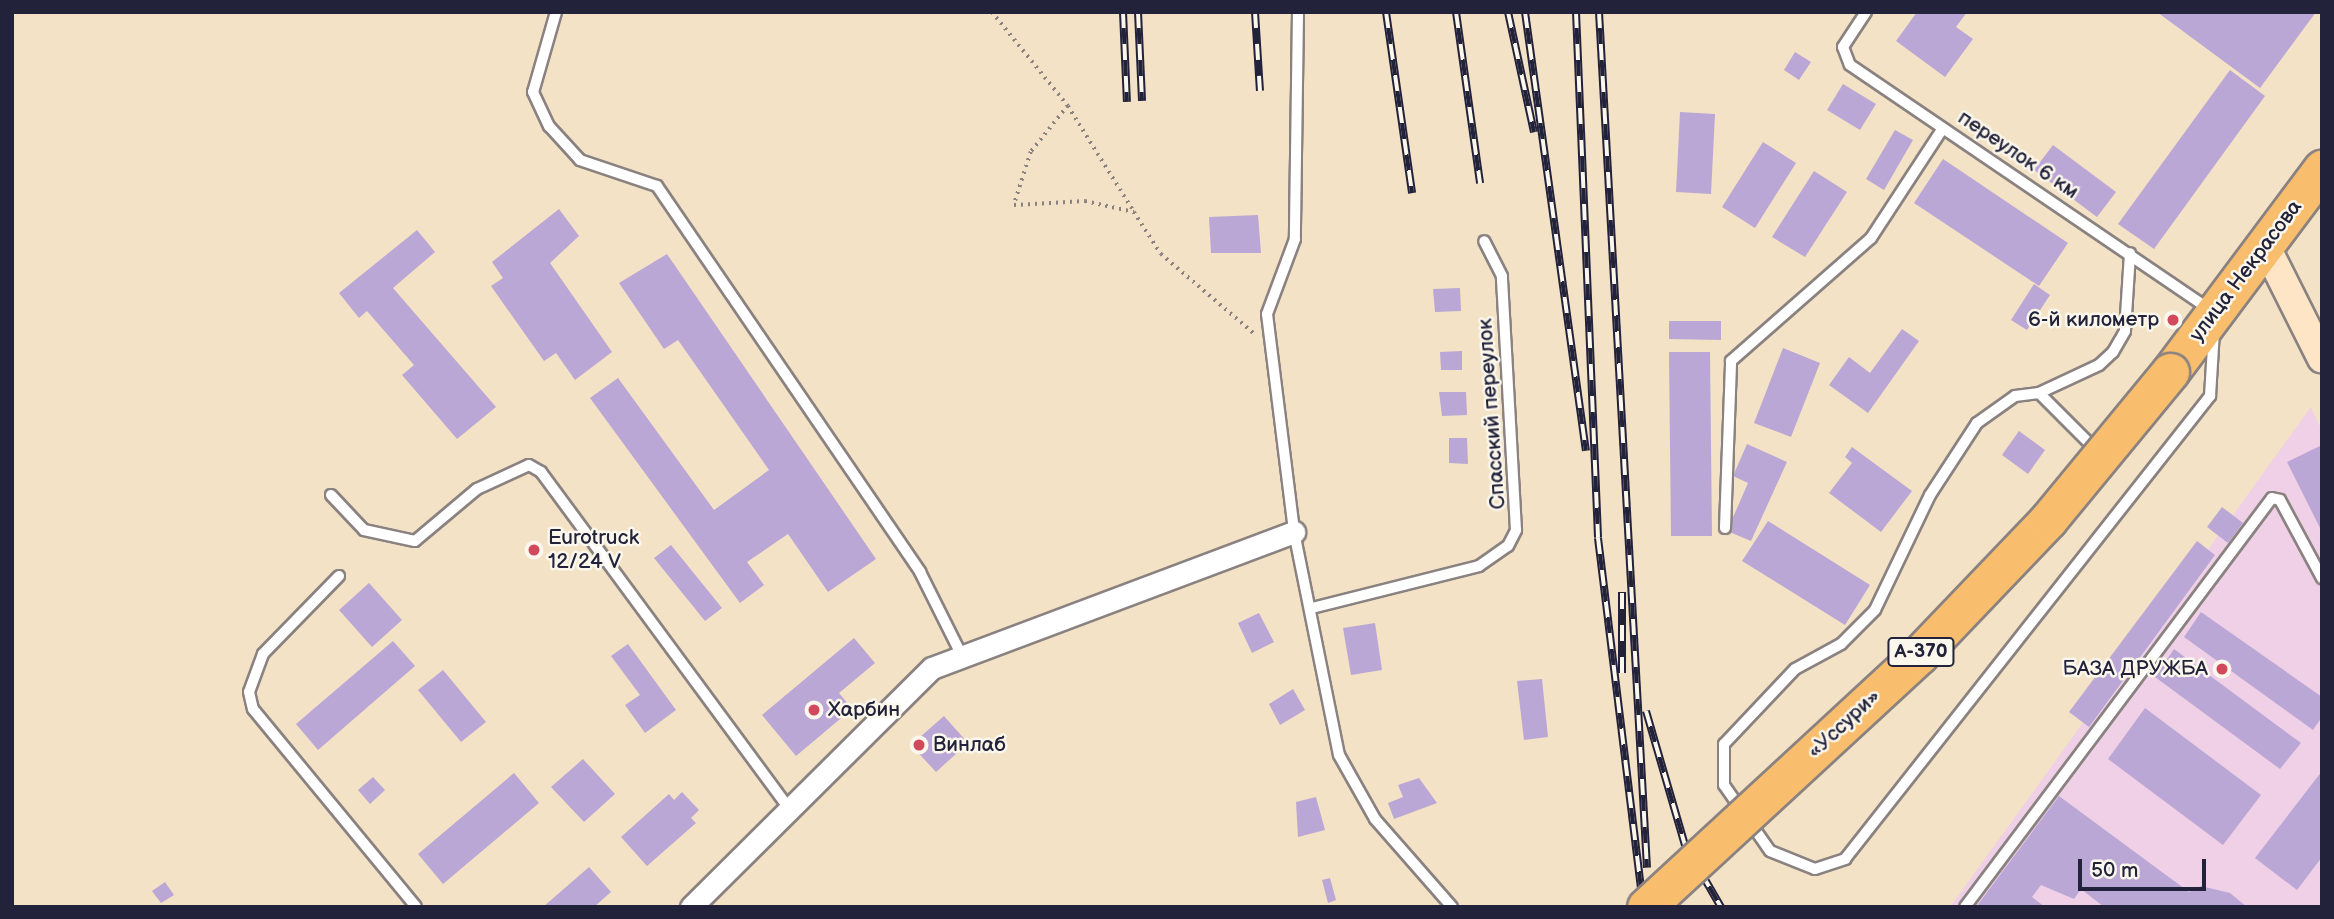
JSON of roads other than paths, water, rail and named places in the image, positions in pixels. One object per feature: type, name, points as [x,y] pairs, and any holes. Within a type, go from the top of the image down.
[{"type":"highway","name":"улица Некрасова","points":[[2170,372],[2322,169]]},
{"type":"highway","name":"«Уссури»","points":[[1646,907],[1919,655],[2048,520],[2170,372]]},
{"type":"main road","points":[[2265,245],[2322,359]]},
{"type":"street","points":[[691,907],[904,690],[961,654],[1294,531]]},
{"type":"lane","points":[[556,12],[533,92],[549,127],[580,160],[657,186],[920,572],[961,654]]},
{"type":"lane","points":[[1298,12],[1294,239],[1267,314],[1294,531],[1312,608],[1339,755],[1395,845],[1452,907]]},
{"type":"lane","name":"переулок 6 км","points":[[1866,12],[1843,47],[1844,58],[2214,312]]},
{"type":"lane","points":[[1725,528],[1731,361],[1871,238],[1943,128]]},
{"type":"lane","name":"Спасский переулок","points":[[1312,608],[1479,566],[1508,546],[1516,530],[1502,276],[1484,241]]},
{"type":"lane","points":[[2130,253],[2127,321],[2113,352],[2099,365],[2039,393],[2015,396],[1977,423],[1930,495],[1875,610],[1841,644],[1795,669],[1724,744],[1724,785],[1770,851],[1791,864],[1831,869],[1845,859],[2210,396],[2214,312]]},
{"type":"lane","points":[[2039,393],[2104,457]]},
{"type":"lane","points":[[331,495],[364,530],[415,541],[477,489],[529,465],[541,472],[789,808]]},
{"type":"lane","points":[[1965,907],[2272,498],[2280,500],[2322,578]]},
{"type":"lane","points":[[339,576],[263,654],[251,701],[416,907]]},
{"type":"railway","points":[[1123,12],[1127,102]]},
{"type":"railway","points":[[1138,12],[1142,101]]},
{"type":"railway","points":[[1255,12],[1260,91]]},
{"type":"railway","points":[[1386,12],[1412,193]]},
{"type":"railway","points":[[1456,12],[1480,183]]},
{"type":"railway","points":[[1508,12],[1534,132]]},
{"type":"railway","points":[[1525,12],[1586,451]]},
{"type":"railway","points":[[1576,12],[1598,538],[1643,907]]},
{"type":"railway","points":[[1599,12],[1647,868]]},
{"type":"railway","points":[[1622,592],[1622,673]]},
{"type":"railway","points":[[1646,711],[1685,845],[1721,907]]},
{"type":"place","name":"6-й километр","points":[[2173,320]]},
{"type":"place","name":"Eurotruck 12/24 V","points":[[534,550]]},
{"type":"place","name":"БАЗА ДРУЖБА","points":[[2222,669]]},
{"type":"place","name":"Харбин","points":[[814,710]]},
{"type":"place","name":"Винлаб","points":[[919,745]]}]
